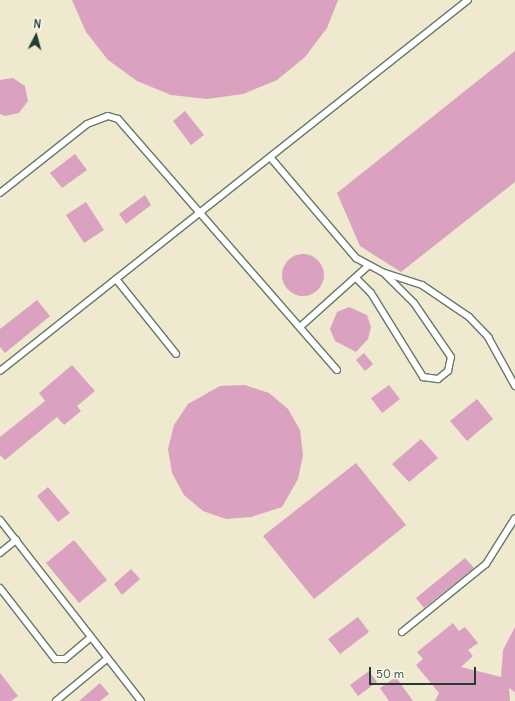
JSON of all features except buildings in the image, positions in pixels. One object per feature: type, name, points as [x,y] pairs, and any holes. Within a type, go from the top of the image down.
[{"type":"lane","points":[[0,371],[468,0]]},
{"type":"lane","points":[[0,193],[87,124],[108,116],[127,125],[337,370]]},
{"type":"lane","points":[[270,157],[345,248],[368,266],[422,285],[469,317],[496,349],[515,386]]},
{"type":"lane","points":[[300,327],[368,266]]},
{"type":"lane","points":[[356,278],[371,293],[423,377],[438,379],[448,371],[451,357],[414,303],[382,272]]},
{"type":"lane","points":[[116,279],[176,354]]},
{"type":"lane","points":[[402,632],[486,564],[515,518]]},
{"type":"lane","points":[[0,520],[141,701]]},
{"type":"lane","points":[[0,554],[16,540]]},
{"type":"lane","points":[[0,588],[55,659],[64,659],[91,637]]},
{"type":"lane","points":[[56,701],[108,658]]}]
